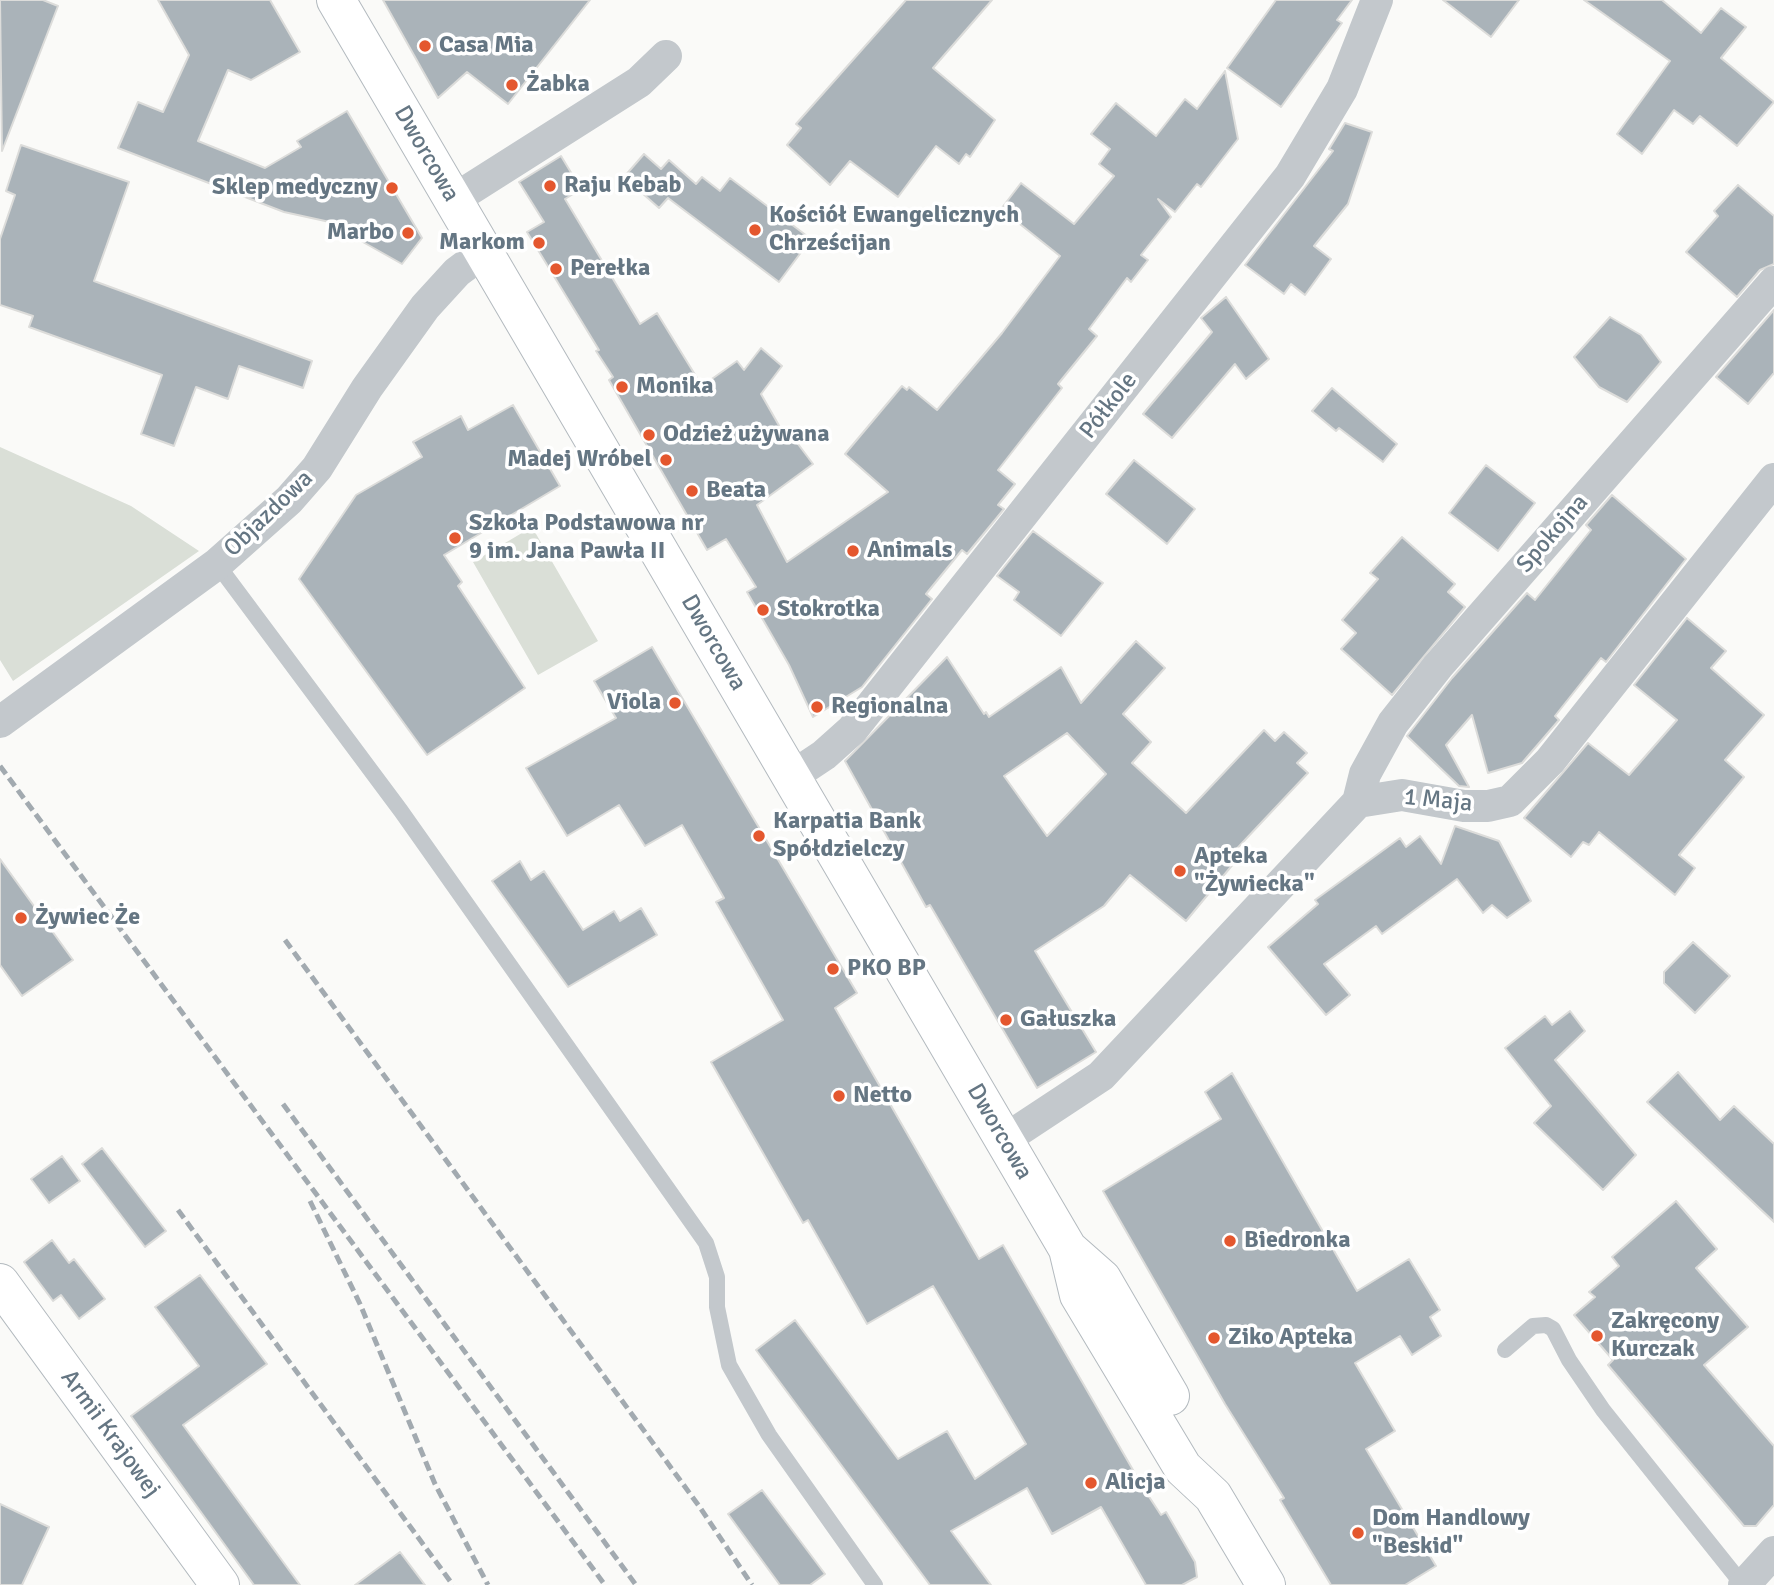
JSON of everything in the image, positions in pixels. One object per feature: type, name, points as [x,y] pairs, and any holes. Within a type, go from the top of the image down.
[{"type":"street","name":"Dworcowa","points":[[336,0],[1068,1250],[1079,1295],[1182,1468],[1213,1496],[1266,1585]]},
{"type":"street","name":"Półkole","points":[[792,777],[824,755],[852,730],[1290,176],[1342,89],[1377,0]]},
{"type":"street","points":[[453,200],[639,82],[666,56]]},
{"type":"street","name":"Objazdowa","points":[[0,722],[217,564],[289,500],[317,468],[394,348],[445,285],[484,252]]},
{"type":"street","name":"Spokojna","points":[[1357,802],[1365,774],[1393,723],[1438,666],[1774,282]]},
{"type":"street","name":"1 Maja","points":[[1357,802],[1402,796],[1464,806],[1488,806],[1510,801],[1550,761],[1774,480]]},
{"type":"street","points":[[1004,1140],[1101,1076],[1357,802]]},
{"type":"street","name":"Armii Krajowej","points":[[0,1283],[220,1585]]},
{"type":"street","points":[[1744,1585],[1774,1552]]},
{"type":"lane","points":[[217,564],[401,811],[706,1243],[717,1277],[717,1307],[729,1365],[769,1435],[875,1585]]},
{"type":"lane","points":[[1506,1350],[1533,1326],[1546,1325],[1553,1329],[1569,1360],[1604,1410],[1744,1585]]},
{"type":"shaded area","points":[[0,447],[131,506],[199,551],[13,681],[0,660]]},
{"type":"shaded area","points":[[532,527],[598,641],[538,675],[473,562]]},
{"type":"building","points":[[0,0],[43,0],[58,6],[2,151]]},
{"type":"building","points":[[158,0],[270,0],[300,52],[251,80],[228,70],[198,141],[265,168],[301,147],[297,141],[347,111],[422,238],[402,264],[354,237],[348,226],[284,212],[118,148],[138,102],[163,112],[189,55]]},
{"type":"building","points":[[383,0],[590,0],[508,104],[467,72],[438,98]]},
{"type":"building","points":[[906,0],[992,0],[933,68],[995,120],[970,157],[966,154],[959,164],[936,146],[898,197],[850,161],[830,185],[787,145],[801,128],[796,124]]},
{"type":"building","points":[[1276,0],[1352,0],[1337,20],[1342,23],[1281,107],[1227,68]]},
{"type":"building","points":[[1443,0],[1519,0],[1491,37]]},
{"type":"building","points":[[1584,0],[1662,0],[1701,33],[1721,8],[1746,27],[1721,58],[1774,102],[1737,146],[1700,116],[1693,124],[1674,110],[1642,154],[1617,134],[1670,61]]},
{"type":"building","points":[[1225,71],[1238,139],[1201,187],[1197,184],[1175,212],[1158,199],[1171,217],[1141,255],[1148,260],[1131,282],[1127,278],[1089,329],[1097,336],[1058,384],[1062,388],[998,470],[1015,484],[998,505],[1004,509],[967,554],[962,550],[926,594],[932,599],[862,687],[813,717],[789,665],[747,592],[756,587],[726,539],[707,550],[609,380],[613,377],[596,351],[599,350],[527,232],[544,222],[519,182],[561,156],[581,189],[565,199],[640,324],[657,313],[702,386],[737,361],[744,370],[761,348],[782,366],[761,394],[785,436],[789,432],[813,464],[757,505],[787,562],[888,492],[845,454],[902,386],[907,390],[909,387],[937,410],[1002,333],[1060,256],[1001,209],[1021,183],[1074,224],[1114,176],[1099,164],[1110,149],[1091,134],[1116,103],[1156,136],[1185,99],[1197,109]]},
{"type":"building","points":[[1345,123],[1372,132],[1348,204],[1314,246],[1331,259],[1305,295],[1291,284],[1284,294],[1245,265],[1333,151],[1329,149]]},
{"type":"building","points":[[21,145],[129,182],[94,281],[312,361],[303,388],[239,366],[228,399],[196,387],[174,446],[141,434],[162,375],[29,327],[33,316],[0,305],[0,239],[15,195],[6,191]]},
{"type":"building","name":"Kościół Ewangelicznych Chrześcijan","points":[[644,154],[661,169],[669,160],[696,184],[702,177],[720,191],[730,178],[811,239],[779,282],[668,198],[659,208],[624,177]]},
{"type":"building","points":[[1738,185],[1774,216],[1774,264],[1760,270],[1737,297],[1686,252],[1718,216],[1714,211]]},
{"type":"building","points":[[1226,297],[1269,359],[1246,379],[1235,364],[1172,438],[1143,414],[1212,332],[1201,318]]},
{"type":"building","points":[[1774,310],[1774,373],[1748,404],[1716,377]]},
{"type":"building","points":[[1610,317],[1641,335],[1661,362],[1627,402],[1599,387],[1574,357]]},
{"type":"building","points":[[1332,388],[1397,444],[1383,462],[1339,428],[1336,431],[1312,411]]},
{"type":"building","points":[[513,405],[560,486],[444,555],[462,582],[458,586],[525,688],[427,755],[299,579],[356,495],[422,457],[413,442],[461,416],[468,430]]},
{"type":"building","points":[[1134,460],[1195,509],[1167,544],[1106,494]]},
{"type":"building","points":[[1486,465],[1535,503],[1498,551],[1449,513]]},
{"type":"building","points":[[1612,495],[1686,559],[1606,662],[1601,658],[1555,716],[1559,720],[1522,763],[1488,773],[1472,715],[1446,745],[1469,787],[1459,786],[1407,736],[1452,678],[1527,593],[1535,600],[1591,530],[1586,525]]},
{"type":"building","points":[[1033,531],[1103,583],[1061,636],[1014,600],[1019,592],[997,576]]},
{"type":"building","points":[[1402,537],[1455,584],[1448,592],[1465,607],[1392,695],[1341,649],[1356,633],[1342,620],[1378,579],[1370,573]]},
{"type":"building","points":[[1687,618],[1726,651],[1711,668],[1764,715],[1725,760],[1744,777],[1679,855],[1695,868],[1675,895],[1599,832],[1589,845],[1583,842],[1571,857],[1524,818],[1588,743],[1629,775],[1677,720],[1634,685]]},
{"type":"building","points":[[1136,641],[1165,668],[1123,714],[1151,742],[1132,763],[1186,813],[1264,730],[1275,741],[1284,732],[1307,753],[1297,763],[1308,773],[1228,858],[1234,863],[1186,921],[1130,875],[1104,906],[1035,951],[1096,1052],[1037,1088],[930,905],[926,907],[845,761],[947,657],[984,714],[986,712],[989,717],[1061,667],[1081,703]],"holes":[[[1067,733],[1106,774],[1047,836],[1004,776]]]},
{"type":"building","points":[[652,647],[857,993],[835,1008],[979,1259],[1003,1245],[1144,1489],[1161,1515],[1166,1512],[1195,1562],[1197,1577],[1182,1585],[1146,1585],[1101,1507],[1052,1534],[1027,1488],[951,1531],[991,1585],[930,1585],[756,1350],[795,1320],[898,1459],[947,1431],[975,1479],[1026,1444],[933,1286],[867,1324],[808,1220],[803,1223],[711,1062],[783,1020],[716,902],[724,898],[682,825],[645,846],[619,805],[567,836],[526,768],[616,718],[594,681]]},
{"type":"building","points":[[1455,826],[1499,841],[1531,901],[1507,918],[1492,905],[1483,913],[1457,879],[1382,934],[1376,926],[1324,964],[1350,995],[1326,1015],[1268,947],[1318,904],[1315,900],[1400,838],[1406,847],[1420,836],[1441,864]]},
{"type":"building","name":"Żywiec Że","points":[[0,859],[73,960],[22,996],[0,965]]},
{"type":"building","points":[[520,861],[531,880],[544,871],[583,930],[614,911],[620,921],[641,908],[657,935],[568,987],[492,881]]},
{"type":"building","points":[[1693,942],[1730,976],[1695,1013],[1664,983],[1664,972]]},
{"type":"building","points":[[1570,1011],[1585,1031],[1555,1060],[1636,1155],[1603,1190],[1534,1123],[1551,1106],[1505,1048],[1545,1016],[1552,1025]]},
{"type":"building","points":[[1678,1072],[1720,1120],[1734,1106],[1774,1144],[1774,1222],[1647,1102]]},
{"type":"building","points":[[1232,1073],[1357,1291],[1409,1259],[1440,1310],[1430,1317],[1441,1336],[1412,1355],[1400,1336],[1355,1363],[1395,1431],[1366,1449],[1436,1566],[1405,1585],[1331,1585],[1280,1500],[1284,1498],[1225,1404],[1103,1191],[1221,1119],[1205,1092]]},
{"type":"building","points":[[102,1148],[166,1231],[145,1247],[82,1164]]},
{"type":"building","points":[[62,1156],[80,1181],[49,1203],[31,1179]]},
{"type":"building","points":[[1676,1201],[1717,1249],[1696,1268],[1748,1327],[1704,1365],[1774,1446],[1774,1505],[1756,1526],[1744,1526],[1608,1365],[1613,1360],[1574,1315],[1595,1297],[1589,1292],[1619,1266],[1612,1257]]},
{"type":"building","points":[[52,1240],[69,1263],[74,1259],[105,1299],[79,1319],[61,1295],[53,1301],[24,1262]]},
{"type":"building","points":[[200,1275],[267,1364],[183,1425],[300,1585],[254,1585],[131,1416],[199,1366],[155,1307]]},
{"type":"building","points":[[762,1490],[825,1574],[810,1585],[780,1585],[728,1514]]},
{"type":"building","points":[[0,1504],[49,1527],[22,1585],[0,1585]]},
{"type":"building","points":[[400,1552],[425,1585],[355,1585]]},
{"type":"railway","points":[[0,766],[605,1585]]},
{"type":"railway","points":[[285,940],[699,1506],[752,1585]]},
{"type":"railway","points":[[283,1104],[636,1585]]},
{"type":"railway","points":[[310,1201],[360,1304],[435,1484],[488,1585]]},
{"type":"railway","points":[[178,1210],[453,1585]]},
{"type":"place","name":"Casa Mia","points":[[425,46]]},
{"type":"place","name":"Żabka","points":[[512,85]]},
{"type":"place","name":"Raju Kebab","points":[[550,186]]},
{"type":"place","name":"Sklep medyczny","points":[[392,188]]},
{"type":"place","name":"Kościół Ewangelicznych Chrześcijan","points":[[755,230]]},
{"type":"place","name":"Marbo","points":[[408,233]]},
{"type":"place","name":"Markom","points":[[539,243]]},
{"type":"place","name":"Perełka","points":[[556,269]]},
{"type":"place","name":"Monika","points":[[622,387]]},
{"type":"place","name":"Odzież używana","points":[[649,435]]},
{"type":"place","name":"Madej Wróbel","points":[[666,460]]},
{"type":"place","name":"Beata","points":[[692,491]]},
{"type":"place","name":"Szkoła Podstawowa nr 9 im. Jana Pawła II","points":[[455,538]]},
{"type":"place","name":"Animals","points":[[853,551]]},
{"type":"place","name":"Stokrotka","points":[[763,610]]},
{"type":"place","name":"Viola","points":[[675,703]]},
{"type":"place","name":"Regionalna","points":[[817,707]]},
{"type":"place","name":"Karpatia Bank Spółdzielczy","points":[[759,836]]},
{"type":"place","name":"Apteka \"Żywiecka\"","points":[[1180,871]]},
{"type":"place","name":"Żywiec Że","points":[[21,918]]},
{"type":"place","name":"PKO BP","points":[[833,969]]},
{"type":"place","name":"Gałuszka","points":[[1006,1020]]},
{"type":"place","name":"Netto","points":[[839,1096]]},
{"type":"place","name":"Biedronka","points":[[1230,1241]]},
{"type":"place","name":"Zakręcony Kurczak","points":[[1597,1336]]},
{"type":"place","name":"Ziko Apteka","points":[[1214,1338]]},
{"type":"place","name":"Alicja","points":[[1091,1483]]},
{"type":"place","name":"Dom Handlowy \"Beskid\"","points":[[1358,1533]]}]
